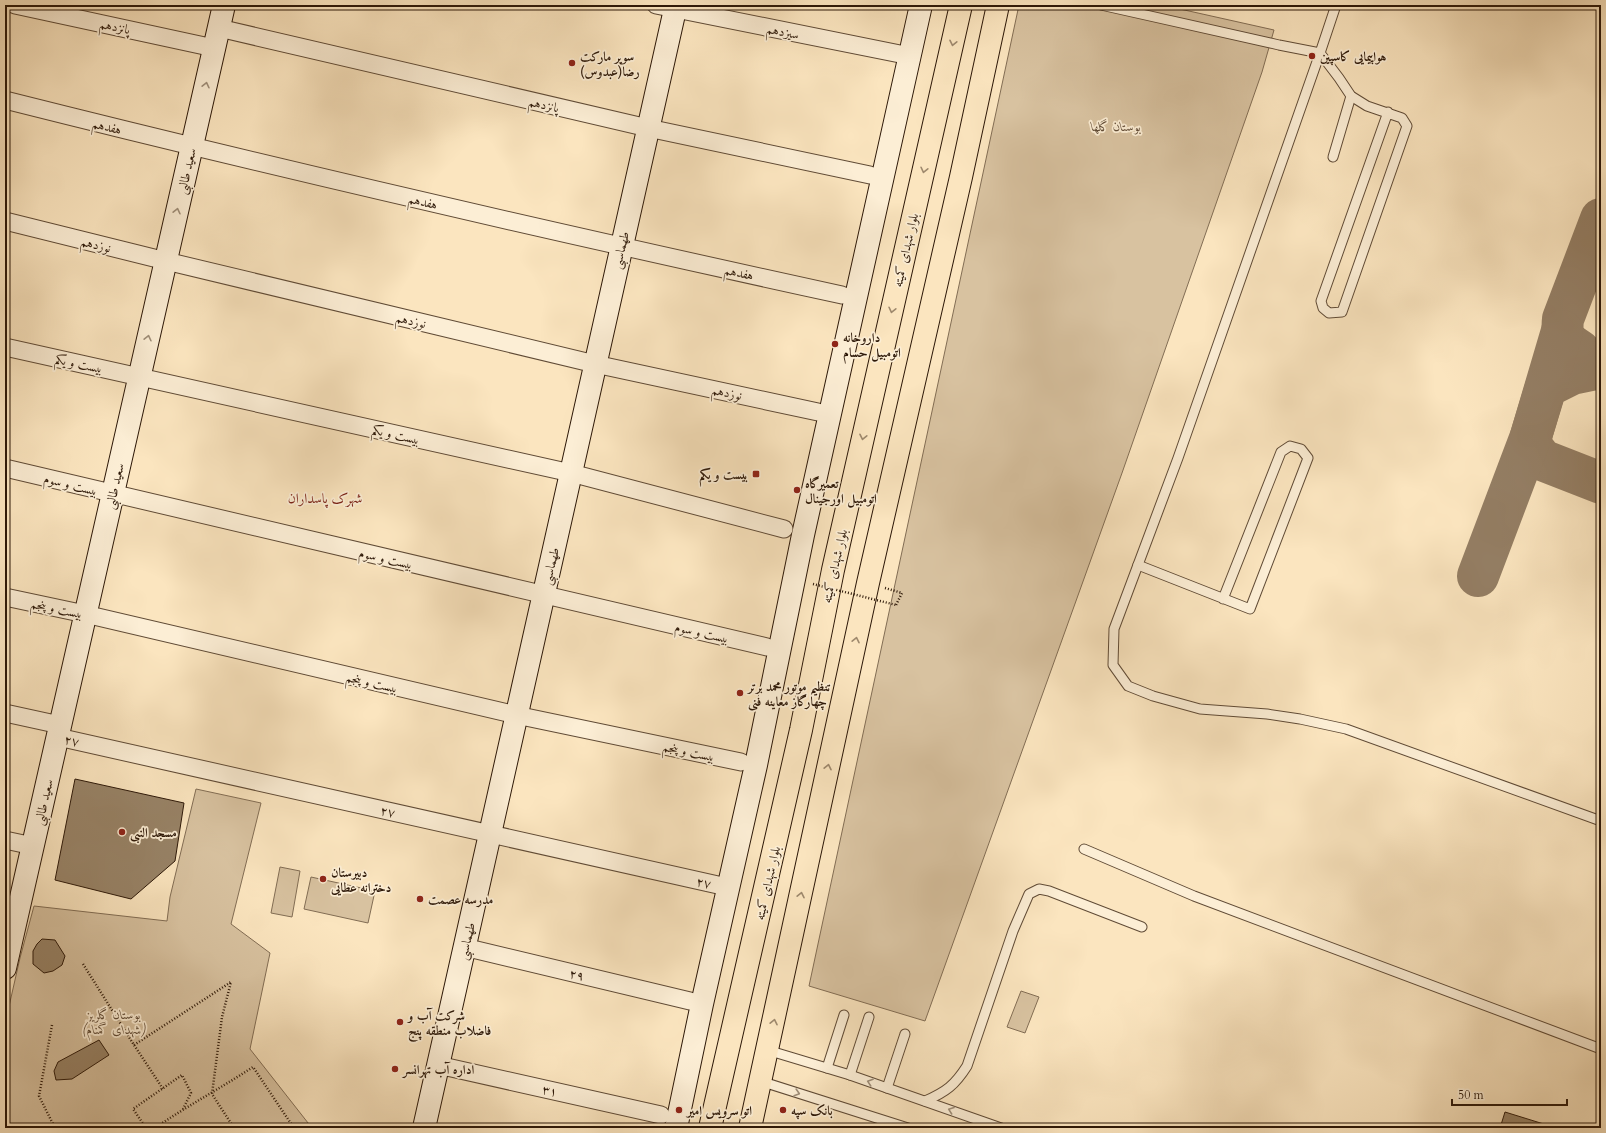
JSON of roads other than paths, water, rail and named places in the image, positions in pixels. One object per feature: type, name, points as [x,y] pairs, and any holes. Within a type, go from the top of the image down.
[{"type":"main road","name":"بلوار شهدای کمیته","points":[[710,1128],[801,730],[833,570],[961,5]]},
{"type":"main road","points":[[750,1128],[868,583],[961,177],[998,5]]},
{"type":"street","name":"پانزدهم","points":[[15,5],[216,38],[870,175]]},
{"type":"street","name":"سعید طالبی","points":[[5,968],[224,5]]},
{"type":"street","points":[[669,1121],[702,1004],[756,765],[803,535],[922,5]]},
{"type":"street","name":"سیزدهم","points":[[669,6],[910,56]]},
{"type":"street","name":"طهماسبی","points":[[424,1128],[648,128],[669,6]]},
{"type":"street","name":"هفدهم","points":[[5,100],[192,147],[621,247],[842,294]]},
{"type":"street","name":"نوزدهم","points":[[5,221],[166,262],[595,364],[818,412]]},
{"type":"street","name":"بیست و یکم","points":[[5,347],[571,473],[784,529]]},
{"type":"street","name":"بیست و سوم","points":[[5,468],[767,647]]},
{"type":"street","name":"بیست و پنجم","points":[[5,597],[85,614],[516,715],[740,762]]},
{"type":"street","name":"۲۷","points":[[5,713],[59,731],[490,834],[718,885]]},
{"type":"street","points":[[5,840],[33,846]]},
{"type":"street","name":"۲۹","points":[[464,947],[690,1001]]},
{"type":"street","name":"۳۱","points":[[438,1065],[669,1121]]},
{"type":"lane","points":[[1101,5],[1279,46],[1320,53],[1351,96],[1367,106],[1388,112],[1402,118],[1407,126],[1342,312],[1330,313],[1323,308],[1321,301],[1388,112]]},
{"type":"lane","points":[[1336,5],[1178,458],[1114,629],[1113,665],[1128,686],[1153,696],[1200,709],[1300,718],[1346,729],[1601,821]]},
{"type":"lane","points":[[1333,157],[1351,96]]},
{"type":"lane","points":[[1138,565],[1223,599],[1250,609],[1308,458],[1301,449],[1290,446],[1281,452],[1223,599]]},
{"type":"lane","points":[[1084,849],[1194,896],[1601,1049]]},
{"type":"lane","points":[[926,1101],[943,1093],[958,1080],[967,1066],[1013,931],[1029,894],[1039,889],[1049,891],[1142,927]]},
{"type":"lane","points":[[827,1068],[844,1015]]},
{"type":"lane","points":[[850,1075],[870,1017]]},
{"type":"lane","points":[[887,1088],[905,1034]]},
{"type":"lane","points":[[768,1050],[850,1075],[1001,1128]]},
{"type":"lane","points":[[760,1081],[908,1128]]},
{"type":"place","name":"هواپیمایی کاسپین","points":[[1312,56]]},
{"type":"place","name":"سوپر مارکت رضا(عبدوس)","points":[[572,63]]},
{"type":"place","name":"داروخانه اتومبیل حسام","points":[[835,344]]},
{"type":"place","name":"بیست و یکم","points":[[756,474]]},
{"type":"place","name":"تعمیرگاه اتومبیل اورجینال","points":[[797,490]]},
{"type":"place","name":"تنظیم موتور محمد برتر چهارگاز معاینه فنی","points":[[740,693]]},
{"type":"place","name":"مسجد النبی","points":[[122,832]]},
{"type":"place","name":"دبیرستان دخترانه عطایی","points":[[323,879]]},
{"type":"place","name":"مدرسه عصمت","points":[[420,899]]},
{"type":"place","name":"شرکت آب و فاضلاب منطقه پنج","points":[[400,1022]]},
{"type":"place","name":"اداره آب تهرانسر","points":[[395,1069]]},
{"type":"place","name":"اتو سرویس امیر","points":[[679,1110]]},
{"type":"place","name":"بانک سپه","points":[[783,1110]]},
{"type":"district","name":"شهرک پاسداران","points":[[325,498]]},
{"type":"park label","name":"بوستان گلها","points":[[1116,126]]},
{"type":"park label","name":"بوستان گلریز (شهدای گمنام)","points":[[114,1022]]}]
